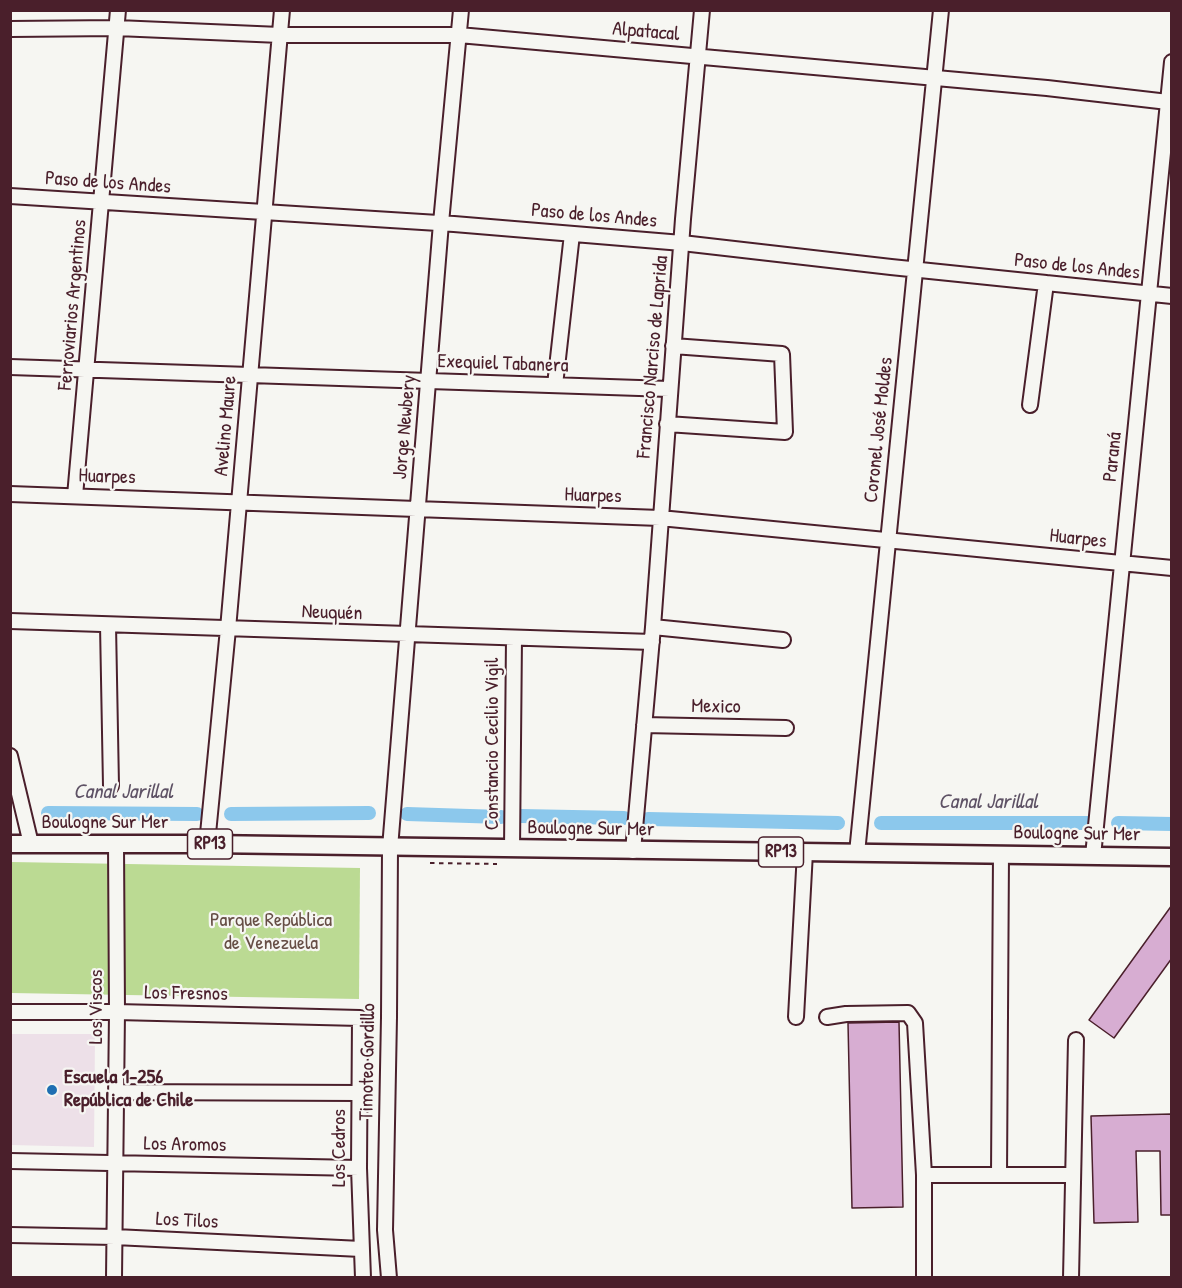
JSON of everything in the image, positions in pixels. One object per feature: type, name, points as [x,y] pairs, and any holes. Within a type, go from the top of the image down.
[{"type":"main road","name":"Boulogne Sur Mer","points":[[10,844],[207,844],[1172,857]]},
{"type":"street","name":"Ferroviarios Argentinos","points":[[75,495],[118,10]]},
{"type":"street","name":"Avelino Maure","points":[[207,844],[282,10]]},
{"type":"street","name":"Jorge Newbery","points":[[390,848],[441,223],[461,10]]},
{"type":"street","name":"Francisco Narciso de Laprida","points":[[633,851],[652,642],[669,389],[702,10]]},
{"type":"street","name":"Coronel José Moldes","points":[[857,853],[941,10]]},
{"type":"street","name":"Alpatacal","points":[[10,28],[117,28],[280,35],[459,34],[1047,88],[1168,102]]},
{"type":"street","name":"Paraná","points":[[1093,856],[1172,62]]},
{"type":"street","name":"Paso de los Andes","points":[[10,196],[441,223],[682,243],[1172,296]]},
{"type":"street","points":[[555,385],[572,234]]},
{"type":"street","points":[[1030,405],[1046,283]]},
{"type":"street","points":[[667,424],[785,432],[782,354],[673,346]]},
{"type":"street","name":"Exequiel Tabanera","points":[[10,367],[669,389]]},
{"type":"street","name":"Huarpes","points":[[10,494],[660,518],[1172,568]]},
{"type":"street","name":"Neuquén","points":[[10,621],[652,642]]},
{"type":"street","points":[[108,625],[111,786]]},
{"type":"street","points":[[653,627],[783,640]]},
{"type":"street","name":"Constancio Cecilio Vigil","points":[[512,849],[514,639]]},
{"type":"street","name":"Mexico","points":[[644,725],[786,728]]},
{"type":"street","points":[[10,756],[31,844]]},
{"type":"street","name":"Los Viscos","points":[[114,1278],[116,844]]},
{"type":"street","name":"Timoteo Gordillo","points":[[389,1278],[385,1198],[390,848]]},
{"type":"street","points":[[796,1017],[805,852]]},
{"type":"street","points":[[999,1175],[1001,854]]},
{"type":"street","name":"Los Fresnos","points":[[10,1012],[117,1012],[360,1018]]},
{"type":"street","points":[[827,1017],[846,1014],[908,1014],[915,1023],[924,1174],[924,1278]]},
{"type":"street","name":"Los Cedros","points":[[360,1018],[359,1168],[363,1278]]},
{"type":"street","points":[[1071,1278],[1076,1040]]},
{"type":"street","points":[[116,1092],[360,1093]]},
{"type":"street","name":"Los Aromos","points":[[10,1161],[359,1168]]},
{"type":"street","points":[[924,1174],[1073,1175]]},
{"type":"street","name":"Los Tilos","points":[[10,1235],[114,1237],[361,1249]]},
{"type":"shaded area","name":"Escuela 1-256 República de Chile","points":[[11,1034],[95,1034],[94,1147],[11,1145]]},
{"type":"green space","name":"Parque República de Venezuela","points":[[11,862],[360,868],[359,999],[11,993]]},
{"type":"building","points":[[1172,905],[1172,958],[1114,1038],[1089,1020]]},
{"type":"building","points":[[899,1022],[903,1207],[852,1208],[848,1023]]},
{"type":"building","points":[[1172,1114],[1172,1215],[1161,1215],[1160,1151],[1136,1151],[1138,1222],[1094,1223],[1091,1116]]},
{"type":"waterway","name":"Canal Jarillal","points":[[48,813],[197,814]]},
{"type":"waterway","name":"Canal Jarillal","points":[[231,814],[369,813]]},
{"type":"waterway","name":"Canal Jarillal","points":[[407,814],[501,817]]},
{"type":"waterway","name":"Canal Jarillal","points":[[521,816],[624,818]]},
{"type":"waterway","name":"Canal Jarillal","points":[[648,819],[838,823]]},
{"type":"waterway","name":"Canal Jarillal","points":[[881,823],[1095,823]]},
{"type":"waterway","name":"Canal Jarillal","points":[[1118,823],[1172,824]]},
{"type":"place","name":"Escuela 1-256 República de Chile","points":[[52,1090]]}]
